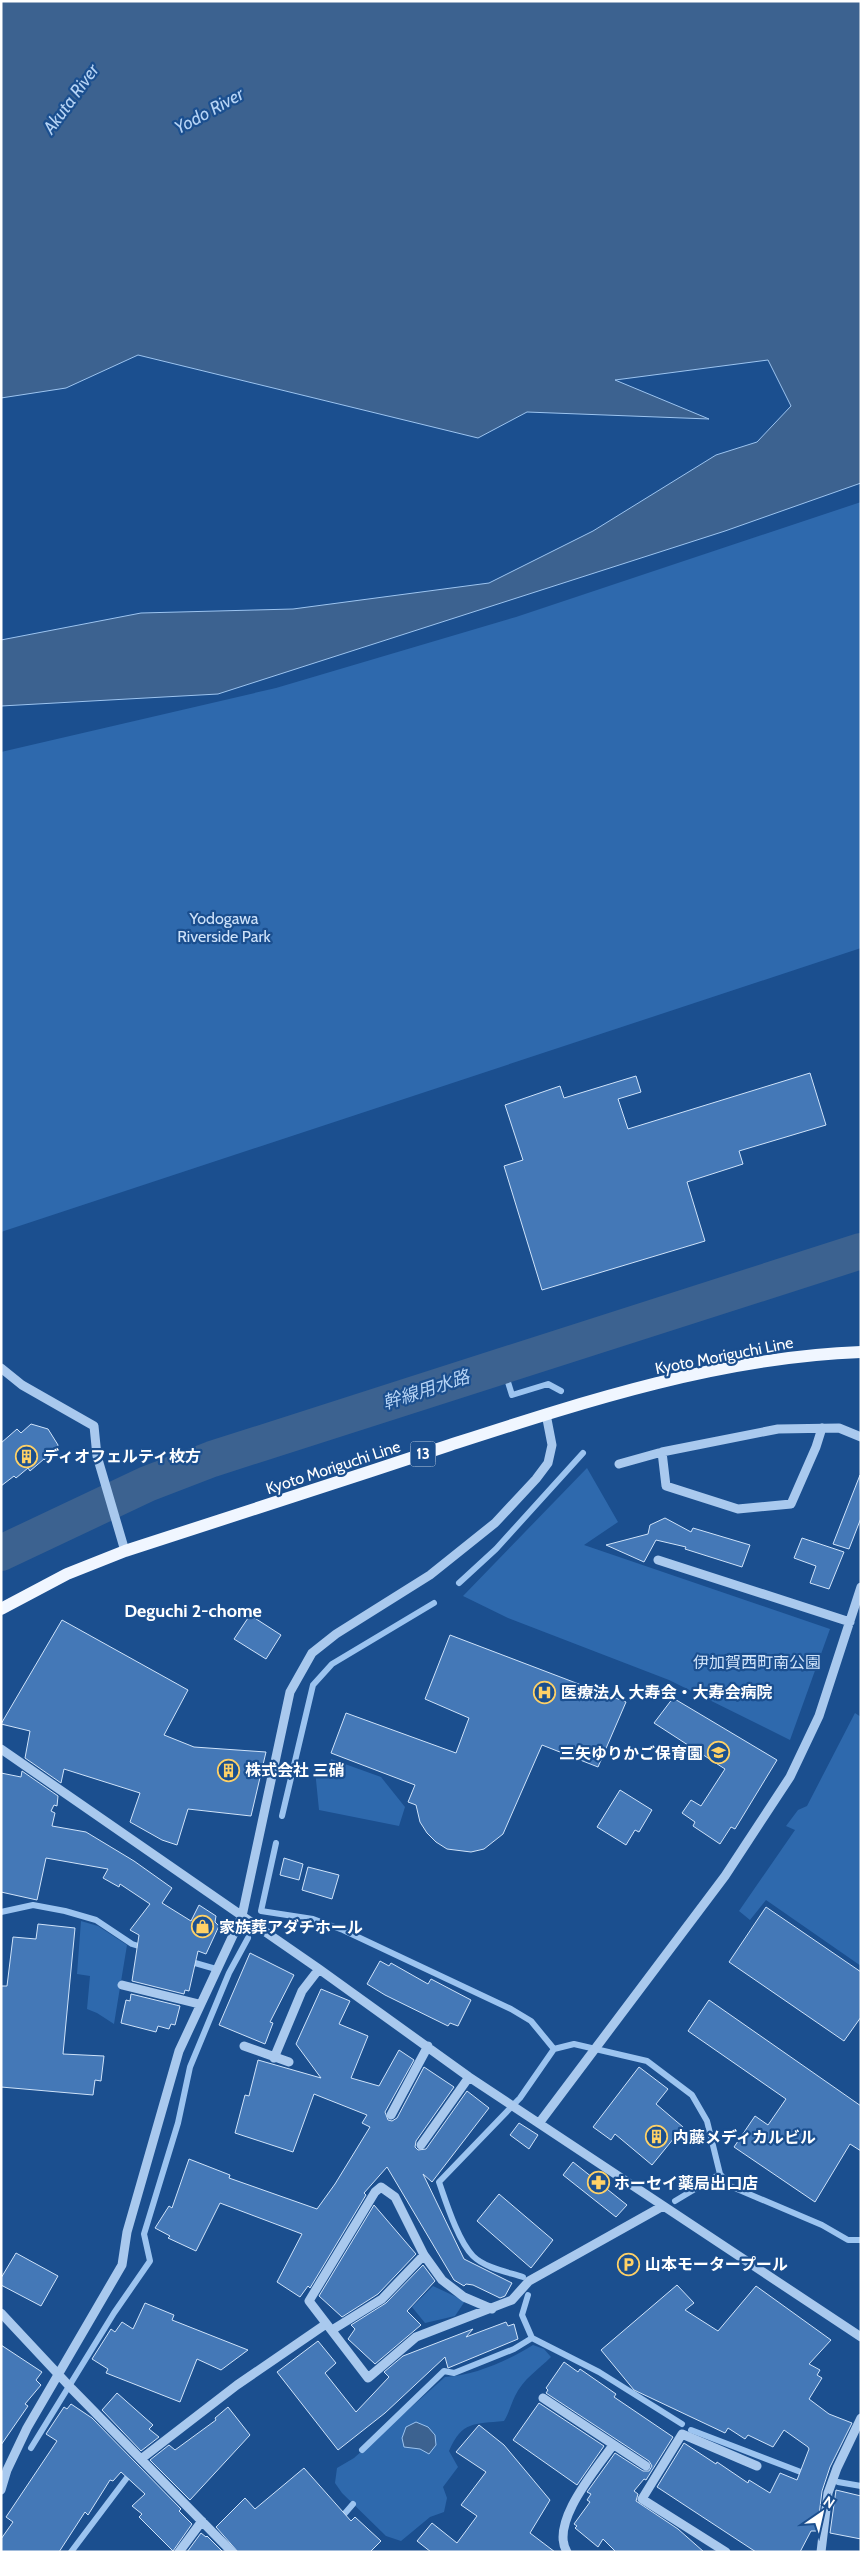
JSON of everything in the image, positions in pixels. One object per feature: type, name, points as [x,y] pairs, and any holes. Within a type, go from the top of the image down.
[{"type":"main road","name":"Kyoto Moriguchi Line","points":[[1,1609],[67,1574],[125,1551],[546,1414],[695,1374],[811,1354],[861,1352]]},
{"type":"street","points":[[1,1368],[22,1386],[94,1426],[97,1456],[125,1551]]},
{"type":"street","points":[[1,2490],[7,2470],[27,2428],[122,2265],[127,2232],[179,2051],[199,2004],[242,1916],[290,1692],[312,1653],[336,1634],[430,1575],[494,1523],[536,1479],[548,1463],[552,1445],[546,1414]]},
{"type":"street","points":[[662,1452],[666,1486],[738,1509],[791,1504],[816,1447],[822,1428]]},
{"type":"street","points":[[619,1464],[662,1452],[778,1429],[838,1428],[861,1437]]},
{"type":"street","points":[[658,1560],[850,1622]]},
{"type":"street","points":[[540,2122],[724,1876],[790,1777],[819,1716],[861,1587]]},
{"type":"street","points":[[1,1749],[319,1969],[428,2046],[468,2077],[540,2122],[861,2337]]},
{"type":"street","points":[[274,2058],[302,1991],[319,1969]]},
{"type":"street","points":[[122,1985],[199,2004]]},
{"type":"street","points":[[244,2046],[289,2062]]},
{"type":"street","points":[[391,2115],[428,2046]]},
{"type":"street","points":[[421,2145],[468,2077]]},
{"type":"street","points":[[492,2309],[464,2297],[442,2280],[424,2255],[395,2197],[381,2188],[375,2192],[309,2301],[368,2378],[416,2338],[492,2309],[512,2300],[529,2282],[663,2206]]},
{"type":"street","points":[[141,2459],[237,2385],[329,2327],[382,2299],[424,2255]]},
{"type":"street","points":[[1,2313],[59,2376],[232,2552]]},
{"type":"street","points":[[543,2398],[646,2466]]},
{"type":"street","points":[[821,2552],[828,2492],[837,2468],[861,2418]]},
{"type":"street","points":[[726,2552],[642,2499],[682,2434],[757,2466]]},
{"type":"street","points":[[567,2552],[564,2547],[568,2514],[579,2493],[613,2445]]},
{"type":"street","points":[[179,2552],[202,2521]]},
{"type":"green space","name":"Yodogawa Riverside Park","points":[[861,502],[861,948],[1,1232],[1,752],[276,688],[516,617]]},
{"type":"green space","name":"伊加賀西町南公園","points":[[587,1468],[618,1522],[584,1545],[830,1629],[790,1740],[669,1680],[508,1618],[463,1596]]},
{"type":"green space","points":[[855,1713],[861,1717],[861,1966],[766,1900],[750,1920],[739,1911],[795,1830],[786,1826],[798,1810],[807,1806]]},
{"type":"green space","points":[[331,1759],[381,1777],[405,1807],[399,1826],[319,1810],[315,1770],[328,1772]]},
{"type":"green space","points":[[81,1921],[98,1926],[127,1945],[114,2024],[87,2009],[90,1976],[77,1974]]},
{"type":"green space","points":[[433,2286],[465,2301],[455,2316],[425,2323],[412,2307]]},
{"type":"green space","points":[[533,2345],[544,2349],[551,2357],[522,2384],[504,2421],[470,2426],[464,2429],[454,2441],[449,2451],[458,2467],[443,2487],[447,2498],[444,2512],[430,2517],[401,2541],[386,2536],[342,2493],[335,2483],[337,2468],[354,2458],[445,2377],[468,2374],[491,2366]]},
{"type":"water","points":[[1,1],[861,1],[861,483],[725,531],[218,694],[1,706],[1,640],[141,613],[293,609],[489,583],[593,531],[716,455],[757,442],[791,406],[768,360],[615,380],[709,419],[527,412],[478,438],[138,355],[66,388],[1,398]]},
{"type":"water","points":[[416,2422],[428,2427],[435,2435],[436,2445],[429,2454],[420,2449],[404,2447],[402,2438],[406,2427]]},
{"type":"building","points":[[810,1073],[826,1125],[739,1151],[743,1164],[687,1182],[705,1241],[542,1290],[504,1166],[523,1160],[505,1105],[560,1086],[564,1098],[636,1076],[641,1092],[618,1099],[628,1129]]},
{"type":"building","name":"ディオフェルティ枚方","points":[[31,1424],[48,1429],[58,1445],[56,1453],[47,1462],[44,1459],[30,1471],[28,1468],[16,1478],[14,1476],[1,1486],[1,1443],[17,1429],[21,1433]]},
{"type":"building","points":[[860,1475],[861,1518],[849,1549],[833,1544]]},
{"type":"building","points":[[665,1518],[691,1532],[693,1528],[750,1545],[742,1567],[685,1549],[686,1547],[656,1540],[644,1562],[606,1545],[648,1534],[650,1525]]},
{"type":"building","points":[[802,1538],[844,1552],[829,1589],[810,1583],[816,1566],[794,1558]]},
{"type":"building","points":[[250,1615],[281,1635],[266,1659],[234,1639]]},
{"type":"building","points":[[62,1620],[188,1690],[164,1735],[194,1747],[266,1752],[251,1816],[188,1809],[177,1845],[162,1840],[130,1822],[140,1793],[64,1769],[61,1783],[25,1758],[30,1731],[1,1724]]},
{"type":"building","points":[[450,1635],[626,1702],[598,1767],[542,1745],[503,1834],[484,1849],[471,1852],[447,1849],[427,1833],[420,1822],[416,1805],[408,1802],[415,1785],[331,1753],[346,1713],[456,1753],[469,1718],[425,1699]]},
{"type":"building","points":[[673,1698],[777,1760],[735,1829],[731,1827],[720,1844],[693,1826],[695,1822],[682,1813],[691,1800],[701,1806],[725,1769],[654,1723]]},
{"type":"building","points":[[22,1771],[58,1796],[57,1806],[54,1805],[51,1811],[55,1813],[52,1826],[86,1832],[134,1861],[172,1888],[162,1903],[191,1921],[199,1905],[216,1916],[215,1922],[219,1926],[206,1954],[198,1951],[189,1991],[185,1990],[184,1994],[132,1981],[139,1935],[130,1930],[150,1904],[120,1884],[119,1887],[103,1878],[108,1869],[46,1858],[37,1900],[1,1892],[1,1773],[21,1777]]},
{"type":"building","points":[[620,1790],[652,1810],[639,1832],[635,1830],[626,1845],[597,1827]]},
{"type":"building","points":[[284,1858],[303,1864],[299,1880],[280,1875]]},
{"type":"building","points":[[308,1867],[339,1875],[332,1899],[302,1890]]},
{"type":"building","points":[[766,1907],[861,1972],[861,2017],[844,2041],[729,1962]]},
{"type":"building","points":[[38,1924],[75,1928],[63,2054],[104,2056],[101,2081],[95,2080],[93,2095],[1,2087],[1,1986],[7,1986],[13,1937],[36,1939]]},
{"type":"building","points":[[250,1953],[294,1975],[270,2022],[273,2023],[265,2044],[219,2025]]},
{"type":"building","points":[[380,1961],[389,1966],[391,1963],[428,1984],[431,1979],[471,2000],[458,2026],[450,2023],[448,2026],[367,1984]]},
{"type":"building","points":[[321,1989],[350,2001],[339,2024],[368,2036],[351,2078],[379,2086],[399,2050],[414,2060],[385,2112],[388,2120],[392,2121],[397,2118],[424,2067],[454,2087],[416,2141],[415,2147],[418,2150],[426,2149],[467,2091],[489,2108],[432,2182],[423,2174],[464,2259],[512,2283],[505,2296],[500,2298],[473,2285],[466,2284],[464,2286],[454,2280],[387,2167],[364,2193],[366,2195],[310,2288],[308,2286],[300,2297],[277,2282],[302,2234],[220,2203],[196,2251],[168,2238],[170,2236],[155,2228],[169,2206],[172,2208],[189,2159],[230,2175],[229,2178],[317,2209],[335,2184],[370,2127],[362,2123],[367,2115],[314,2094],[293,2152],[235,2133],[245,2095],[249,2096],[258,2060],[321,2078],[296,2044]]},
{"type":"building","points":[[131,1994],[180,2006],[175,2025],[171,2024],[169,2029],[158,2026],[156,2032],[121,2023],[126,2000],[130,2001]]},
{"type":"building","points":[[709,2000],[861,2106],[861,2151],[850,2144],[815,2202],[734,2147],[755,2116],[768,2125],[786,2099],[688,2031]]},
{"type":"building","points":[[639,2067],[668,2089],[656,2104],[683,2127],[652,2165],[615,2134],[611,2140],[593,2127]]},
{"type":"building","points":[[519,2123],[538,2135],[529,2149],[510,2135]]},
{"type":"building","points":[[573,2162],[627,2205],[616,2217],[563,2175]]},
{"type":"building","points":[[499,2194],[553,2240],[531,2268],[477,2221]]},
{"type":"building","points":[[374,2205],[416,2254],[378,2294],[342,2317],[319,2296]]},
{"type":"building","points":[[16,2253],[58,2276],[41,2306],[1,2285],[1,2278]]},
{"type":"building","points":[[423,2265],[435,2281],[407,2311],[421,2325],[375,2364],[348,2339],[355,2329],[351,2325],[386,2303]]},
{"type":"building","points":[[677,2285],[694,2303],[685,2310],[718,2331],[756,2286],[831,2340],[809,2364],[820,2370],[817,2375],[822,2378],[809,2399],[829,2414],[852,2423],[830,2467],[822,2491],[817,2531],[811,2531],[800,2552],[756,2552],[657,2487],[684,2443],[748,2483],[749,2480],[770,2493],[780,2473],[797,2480],[809,2449],[784,2430],[773,2447],[748,2435],[745,2439],[728,2428],[725,2433],[634,2390],[601,2350]]},
{"type":"building","points":[[145,2303],[174,2315],[172,2320],[248,2350],[221,2370],[197,2359],[180,2402],[106,2373],[108,2369],[92,2359],[111,2329],[115,2332],[122,2322],[133,2329]]},
{"type":"building","points":[[506,2322],[508,2326],[514,2324],[518,2339],[448,2368],[445,2357],[385,2413],[338,2450],[277,2372],[318,2341],[336,2363],[325,2373],[356,2412],[389,2377],[384,2372],[403,2356],[473,2329],[466,2337]]},
{"type":"building","points":[[1,2345],[42,2372],[36,2380],[41,2385],[25,2404],[28,2406],[1,2445]]},
{"type":"building","points":[[564,2362],[578,2372],[580,2369],[616,2394],[614,2397],[673,2437],[646,2480],[644,2479],[634,2491],[638,2494],[636,2501],[678,2529],[704,2552],[616,2552],[603,2539],[598,2547],[575,2528],[577,2526],[574,2524],[590,2502],[587,2500],[591,2494],[587,2492],[615,2453],[643,2471],[649,2471],[652,2466],[649,2461],[546,2393],[548,2390],[546,2388]]},
{"type":"building","points":[[117,2393],[153,2425],[149,2429],[159,2437],[141,2451],[102,2410]]},
{"type":"building","points":[[539,2403],[604,2446],[577,2485],[513,2440]]},
{"type":"building","points":[[71,2404],[92,2418],[181,2509],[179,2511],[192,2524],[173,2551],[139,2517],[142,2514],[132,2506],[145,2494],[121,2472],[113,2481],[110,2480],[88,2515],[85,2512],[59,2552],[1,2552],[1,2539],[13,2522],[6,2517],[57,2441],[46,2434],[64,2407],[67,2409]]},
{"type":"building","points":[[228,2407],[250,2435],[190,2500],[150,2460],[169,2445],[175,2450],[216,2420],[215,2418]]},
{"type":"building","points":[[479,2425],[504,2445],[550,2500],[530,2533],[555,2552],[431,2552],[417,2541],[432,2523],[457,2543],[477,2516],[461,2505],[486,2472],[456,2452]]},
{"type":"building","points":[[304,2468],[351,2521],[355,2517],[381,2541],[370,2552],[238,2552],[216,2527],[245,2498],[255,2509]]},
{"type":"building","points":[[836,2490],[861,2496],[861,2539],[830,2533]]},
{"type":"building","points":[[201,2533],[207,2536],[223,2552],[187,2552]]},
{"type":"waterway","name":"幹線用水路","points":[[1,1553],[147,1484],[212,1459],[861,1251]]},
{"type":"waterway","points":[[503,1366],[512,1395],[548,1384],[561,1391]]},
{"type":"waterway","points":[[459,1583],[496,1549],[583,1453]]},
{"type":"waterway","points":[[282,1816],[313,1685],[332,1664],[434,1603]]},
{"type":"waterway","points":[[276,1843],[261,1911],[313,1919],[343,1930],[511,2009],[531,2021],[554,2049]]},
{"type":"waterway","points":[[1,1912],[33,1905],[65,1911],[96,1920],[132,1944],[145,1948]]},
{"type":"waterway","points":[[31,2448],[114,2313],[150,2261],[144,2234],[178,2123],[190,2067],[229,1973],[248,1938]]},
{"type":"waterway","points":[[188,1961],[216,1969]]},
{"type":"waterway","points":[[523,2277],[490,2267],[473,2256],[457,2231],[439,2182],[520,2098],[554,2049],[574,2044],[647,2061],[692,2095],[707,2121],[720,2174],[730,2186],[822,2225],[848,2240],[861,2240]]},
{"type":"waterway","points":[[675,2201],[720,2174]]},
{"type":"waterway","points":[[362,2450],[444,2371],[454,2373],[514,2349],[532,2338],[522,2315],[528,2295]]},
{"type":"waterway","points":[[532,2338],[599,2372],[682,2424]]},
{"type":"waterway","points":[[691,2430],[806,2474]]},
{"type":"waterway","points":[[71,2552],[132,2471]]},
{"type":"waterway","points":[[838,2482],[861,2486]]},
{"type":"waterway","points":[[340,2519],[353,2504]]},
{"type":"place","name":"ディオフェルティ枚方","points":[[27,1456]]},
{"type":"place","name":"医療法人 大寿会・大寿会病院","points":[[545,1692]]},
{"type":"place","name":"三矢ゆりかご保育園","points":[[719,1753]]},
{"type":"place","name":"株式会社 三硝","points":[[229,1770]]},
{"type":"place","name":"家族葬アダチホール","points":[[203,1927]]},
{"type":"place","name":"内藤メディカルビル","points":[[657,2137]]},
{"type":"place","name":"ホーセイ薬局出口店","points":[[598,2183]]},
{"type":"place","name":"山本モータープール","points":[[629,2264]]},
{"type":"district","name":"Deguchi 2-chome","points":[[193,1611]]},
{"type":"water label","name":"Akuta River","points":[[71,99]]},
{"type":"water label","name":"Yodo River","points":[[209,111]]}]
